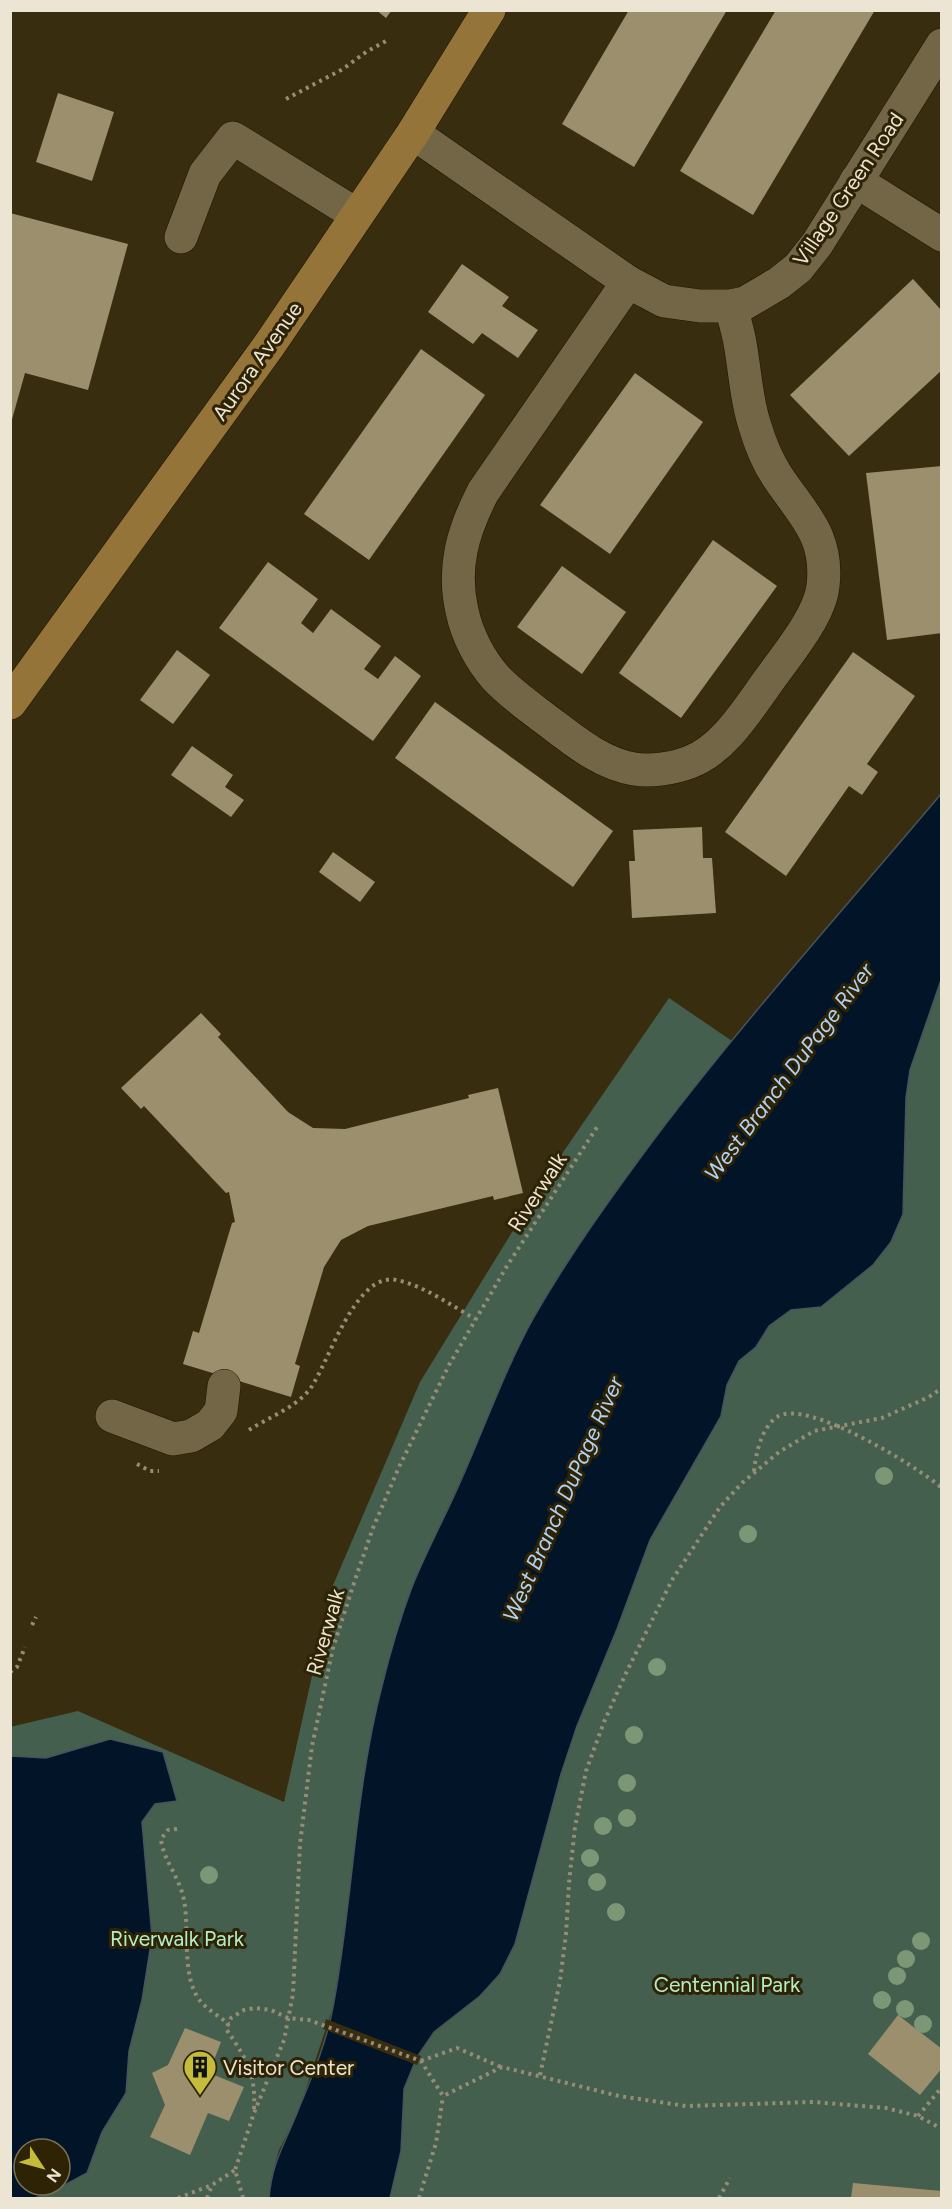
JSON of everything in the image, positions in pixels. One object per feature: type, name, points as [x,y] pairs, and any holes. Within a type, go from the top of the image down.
[{"type":"main road","name":"Aurora Avenue","points":[[10,703],[188,459],[357,215],[413,133],[489,10]]},
{"type":"street","name":"Village Green Road","points":[[413,133],[628,282],[664,301],[700,306],[731,306],[745,303],[779,283],[798,268],[817,244],[942,45]]},
{"type":"street","points":[[181,237],[206,174],[233,138],[357,215]]},
{"type":"street","points":[[856,182],[942,236]]},
{"type":"street","points":[[628,282],[483,492],[468,521],[458,561],[458,588],[464,618],[479,654],[495,677],[522,701],[583,747],[605,760],[634,770],[692,762],[724,739],[809,624],[823,588],[822,554],[818,536],[776,474],[753,423],[740,342],[731,306]]},
{"type":"street","points":[[112,1416],[173,1438],[191,1436],[210,1425],[220,1411],[224,1386]]},
{"type":"path","points":[[286,99],[343,69],[366,51],[386,41]]},
{"type":"path","name":"Riverwalk","points":[[236,2170],[254,2113],[284,2040],[295,1970],[296,1898],[305,1792],[312,1746],[333,1648],[373,1528],[425,1412],[475,1318],[599,1124]]},
{"type":"path","points":[[241,1435],[301,1399],[319,1374],[350,1313],[365,1294],[381,1280],[394,1279],[411,1284],[475,1318]]},
{"type":"path","points":[[540,2075],[560,1981],[566,1934],[568,1882],[575,1827],[586,1771],[604,1722],[626,1673],[672,1580],[720,1507],[754,1472],[779,1452],[814,1431],[882,1418],[929,1397],[942,1388]]},
{"type":"path","points":[[754,1472],[760,1442],[776,1417],[787,1413],[801,1414],[840,1426],[871,1442],[942,1488]]},
{"type":"path","points":[[137,1464],[150,1471],[168,1470]]},
{"type":"path","points":[[32,1624],[36,1617]]},
{"type":"path","points":[[10,1672],[17,1667],[25,1647]]},
{"type":"path","points":[[177,1829],[168,1830],[161,1839],[162,1849],[184,1898],[189,1975],[194,1992],[202,2004],[229,2024]]},
{"type":"path","points":[[254,2113],[254,2079],[226,2029],[231,2018],[244,2010],[255,2008],[271,2010],[288,2018],[309,2020],[421,2061],[443,2096],[436,2143],[419,2199]]},
{"type":"path","points":[[421,2061],[457,2048],[502,2067],[619,2096],[686,2106],[842,2103],[886,2108],[918,2116],[942,2129]]},
{"type":"path","points":[[443,2096],[502,2067]]},
{"type":"path","points":[[918,2116],[942,2087]]},
{"type":"path","points":[[178,2199],[212,2185],[236,2170],[243,2199]]},
{"type":"path","points":[[719,2199],[730,2178]]},
{"type":"path","points":[[207,2199],[212,2185]]},
{"type":"green space","name":"Centennial Park","points":[[941,980],[941,2198],[390,2198],[401,2151],[404,2089],[417,2057],[434,2032],[480,1996],[500,1974],[515,1944],[561,1774],[577,1726],[650,1540],[721,1416],[727,1385],[739,1361],[756,1347],[769,1326],[791,1309],[821,1307],[906,1098],[910,1070]]},
{"type":"green space","name":"Riverwalk Park","points":[[669,998],[732,1041],[614,1193],[481,1434],[432,1544],[340,1961],[333,2007],[298,2113],[279,2150],[271,2179],[269,2198],[11,2198],[10,1727],[78,1711],[284,1802],[331,1590],[420,1382],[544,1180]]},
{"type":"water","name":"West Branch DuPage River","points":[[941,794],[941,980],[910,1070],[906,1098],[903,1214],[891,1242],[873,1265],[821,1307],[791,1310],[769,1326],[756,1347],[739,1361],[727,1385],[721,1416],[650,1540],[577,1726],[561,1774],[515,1944],[500,1974],[480,1996],[434,2032],[417,2057],[404,2089],[401,2151],[390,2198],[269,2198],[276,2162],[315,2069],[331,2016],[366,1764],[382,1686],[403,1611],[417,1574],[459,1485],[513,1358],[534,1317],[562,1271],[655,1138],[760,1007]]},
{"type":"water","points":[[110,1739],[163,1752],[177,1801],[155,1804],[142,1822],[152,1937],[142,2000],[129,2051],[126,2093],[102,2132],[87,2173],[72,2181],[72,2137],[12,2137],[12,2197],[38,2197],[34,2198],[11,2198],[11,1756],[46,1758]]},
{"type":"pier","points":[[326,2019],[421,2056],[417,2065],[323,2029]]},
{"type":"building","points":[[376,10],[392,10],[386,18]]},
{"type":"building","points":[[629,10],[727,10],[634,167],[562,124]]},
{"type":"building","points":[[776,10],[875,10],[753,215],[680,171]]},
{"type":"building","points":[[58,93],[114,112],[92,181],[36,162]]},
{"type":"building","points":[[10,213],[128,244],[88,390],[25,373],[11,423]]},
{"type":"building","points":[[462,264],[509,297],[502,306],[538,330],[518,358],[482,333],[473,344],[428,312]]},
{"type":"building","points":[[913,279],[942,311],[942,370],[849,456],[790,395]]},
{"type":"building","points":[[421,349],[485,395],[369,560],[304,514]]},
{"type":"building","points":[[635,373],[703,422],[610,554],[540,505]]},
{"type":"building","points":[[942,466],[942,633],[887,640],[866,473]]},
{"type":"building","points":[[713,540],[777,586],[681,718],[619,673]]},
{"type":"building","points":[[268,562],[318,599],[301,623],[313,633],[331,609],[381,646],[364,669],[378,679],[395,656],[421,676],[373,741],[219,628]]},
{"type":"building","points":[[562,566],[626,612],[582,674],[517,627]]},
{"type":"building","points":[[177,650],[210,675],[173,724],[140,700]]},
{"type":"building","points":[[853,652],[915,696],[867,764],[878,772],[862,795],[849,786],[786,876],[725,832]]},
{"type":"building","points":[[435,702],[613,831],[573,887],[395,758]]},
{"type":"building","points":[[192,746],[233,775],[225,787],[244,800],[231,817],[171,775]]},
{"type":"building","points":[[702,827],[703,858],[712,858],[716,913],[632,918],[629,861],[635,861],[633,830]]},
{"type":"building","points":[[333,852],[375,882],[360,902],[319,872]]},
{"type":"building","points":[[201,1013],[221,1034],[218,1037],[288,1112],[313,1128],[345,1129],[469,1098],[468,1095],[498,1088],[523,1193],[494,1200],[493,1196],[368,1226],[341,1240],[324,1267],[295,1364],[300,1366],[291,1397],[183,1364],[193,1331],[199,1333],[232,1223],[235,1222],[229,1192],[226,1193],[144,1106],[141,1109],[121,1088]]},
{"type":"building","points":[[898,2015],[942,2049],[942,2068],[920,2095],[868,2054]]},
{"type":"building","name":"Visitor Center","points":[[185,2028],[221,2042],[209,2073],[244,2087],[229,2121],[208,2113],[190,2155],[150,2137],[165,2105],[152,2073],[168,2065]]},
{"type":"building","points":[[853,2183],[942,2191],[942,2198],[851,2198]]},
{"type":"place","name":"Visitor Center","points":[[200,2096]]}]
